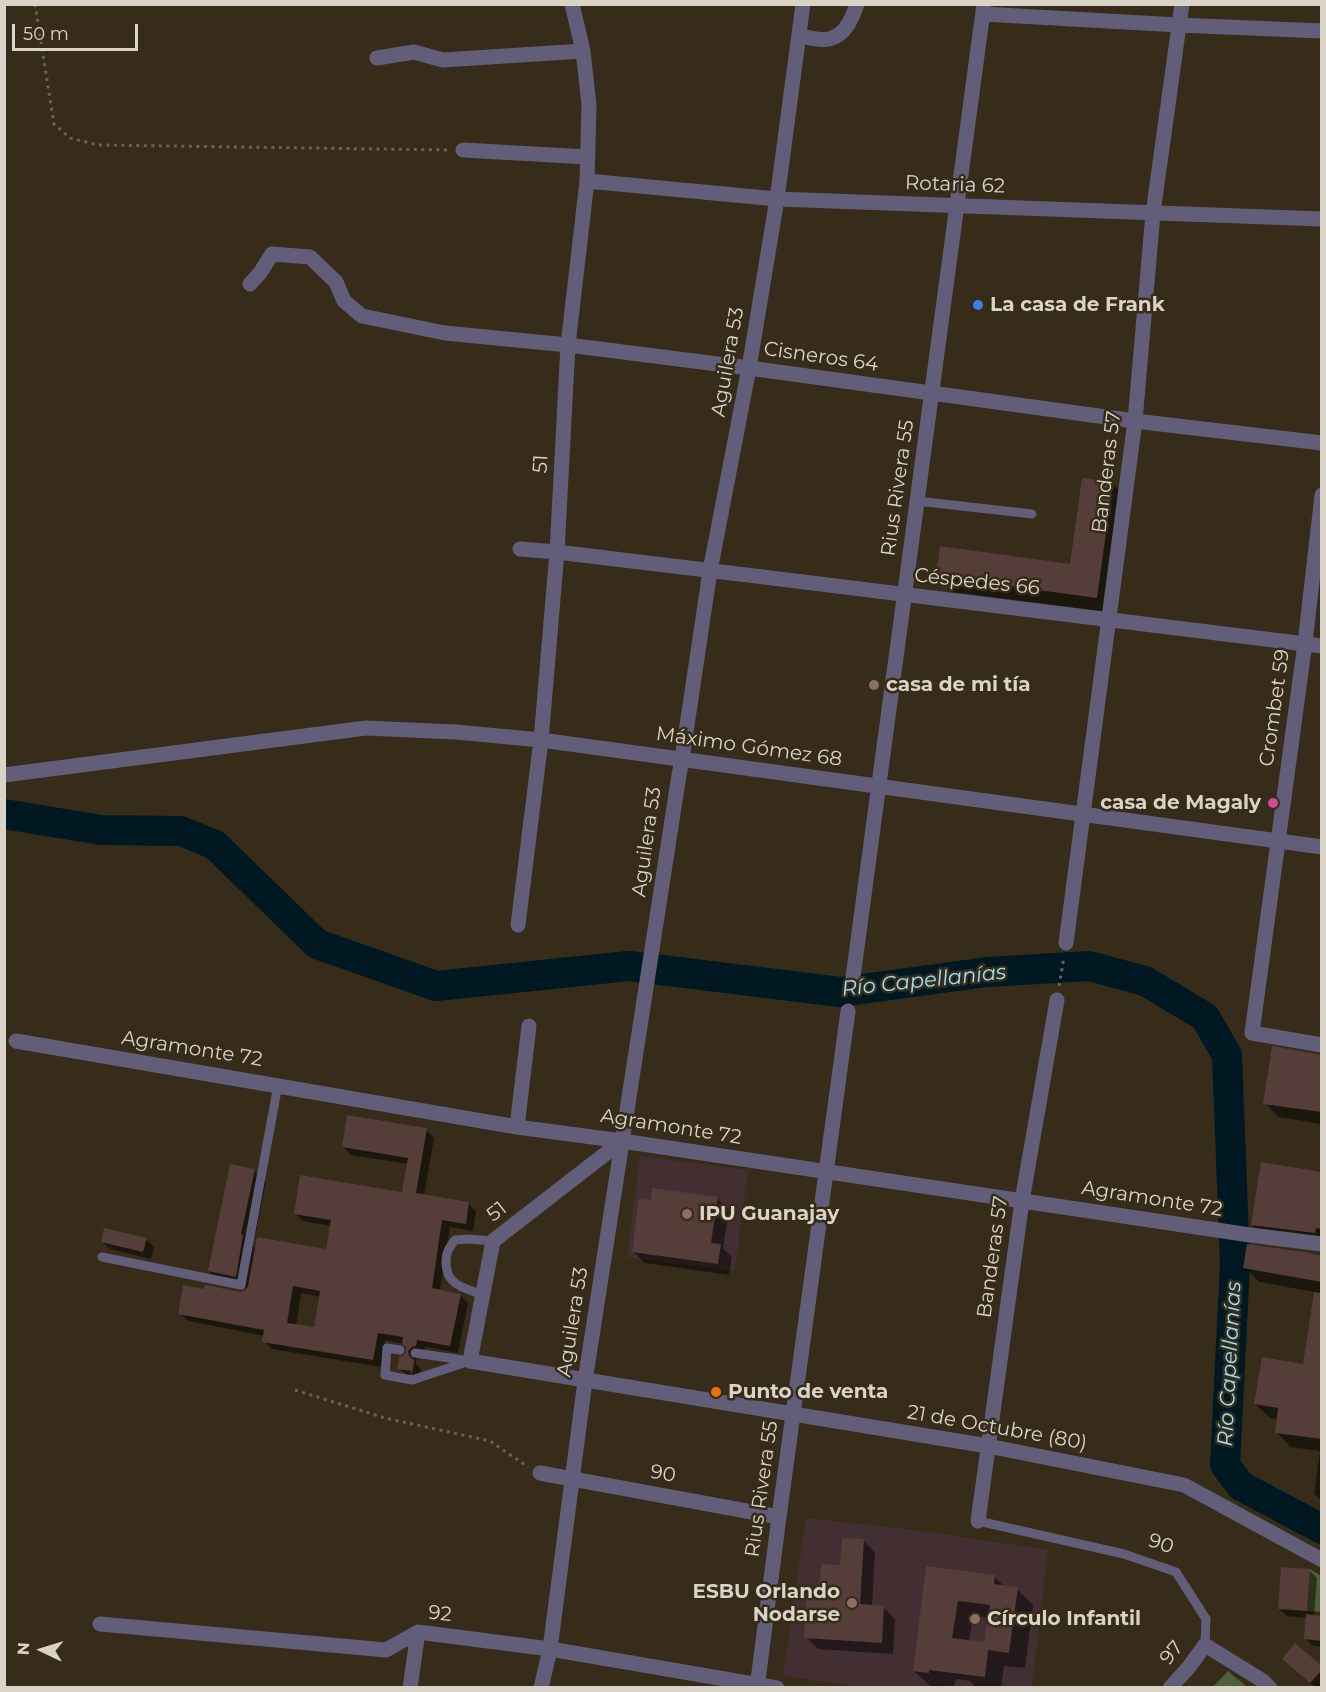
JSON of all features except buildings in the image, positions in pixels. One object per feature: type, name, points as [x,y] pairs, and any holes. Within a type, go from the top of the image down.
[{"type":"street","name":"Aguilera 53","points":[[541,1688],[550,1649],[585,1381],[710,571],[749,368],[777,199],[803,4]]},
{"type":"street","points":[[799,36],[829,39],[838,35],[850,24],[856,4]]},
{"type":"street","name":"Banderas 57","points":[[1066,943],[1135,421],[1153,213],[1182,4]]},
{"type":"street","name":"51","points":[[518,925],[541,740],[557,552],[568,345],[587,181],[589,105],[583,51],[573,5]]},
{"type":"street","points":[[983,9],[1179,25],[1322,31]]},
{"type":"street","name":"Rius Rivera 55","points":[[853,977],[983,9]]},
{"type":"street","points":[[377,58],[414,52],[443,60],[583,51]]},
{"type":"street","points":[[463,150],[588,157]]},
{"type":"street","name":"Rotaria 62","points":[[587,181],[777,199],[1322,219]]},
{"type":"street","name":"Cisneros 64","points":[[250,284],[272,254],[310,257],[336,282],[344,302],[362,316],[445,333],[568,345],[1135,421],[1322,443]]},
{"type":"street","name":"Crombet 59","points":[[1322,495],[1305,644],[1252,1033],[1322,1045]]},
{"type":"street","name":"Céspedes 66","points":[[520,549],[1109,618],[1322,646]]},
{"type":"street","name":"Máximo Gómez 68","points":[[4,775],[366,728],[456,732],[541,740],[1322,848]]},
{"type":"street","name":"Banderas 57","points":[[978,1521],[1022,1201],[1057,1000]]},
{"type":"street","name":"Rius Rivera 55","points":[[757,1686],[848,1011]]},
{"type":"street","points":[[517,1127],[529,1026]]},
{"type":"street","name":"Agramonte 72","points":[[16,1041],[517,1127],[1322,1244]]},
{"type":"street","name":"51","points":[[470,1361],[494,1241],[622,1141]]},
{"type":"street","name":"21 de Octubre (80)","points":[[470,1361],[988,1446],[1184,1485],[1322,1560]]},
{"type":"street","name":"90","points":[[540,1473],[779,1517]]},
{"type":"street","name":"92","points":[[100,1624],[386,1650],[418,1632],[550,1649],[777,1688]]},
{"type":"street","points":[[410,1688],[418,1632]]},
{"type":"street","points":[[1205,1645],[1263,1681],[1270,1688]]},
{"type":"street","name":"97","points":[[1170,1688],[1189,1668],[1205,1645]]},
{"type":"lane","points":[[917,501],[1032,514]]},
{"type":"lane","points":[[102,1257],[241,1285],[278,1085]]},
{"type":"lane","points":[[483,1295],[457,1285],[450,1279],[447,1272],[448,1249],[455,1240],[494,1241]]},
{"type":"lane","points":[[400,1350],[387,1348],[384,1375],[412,1380],[470,1361]]},
{"type":"lane","points":[[415,1353],[470,1361]]},
{"type":"lane","name":"90","points":[[978,1521],[1124,1554],[1176,1572],[1206,1619],[1205,1645]]},
{"type":"path","points":[[35,4],[54,124],[70,138],[98,145],[463,150]]},
{"type":"path","points":[[1057,1000],[1066,943]]},
{"type":"path","points":[[295,1390],[385,1418],[490,1441],[517,1461],[540,1473]]},
{"type":"shaded area","name":"IPU Guanajay","points":[[640,1156],[748,1170],[735,1271],[627,1257]]},
{"type":"shaded area","points":[[806,1518],[922,1531],[1048,1550],[1032,1687],[861,1687],[783,1676]]},
{"type":"green space","points":[[1310,1569],[1321,1576],[1321,1612],[1307,1611]]},
{"type":"green space","points":[[1228,1671],[1247,1687],[1213,1687]]},
{"type":"waterway","name":"Río Capellanías","points":[[4,814],[101,830],[181,831],[215,845],[317,944],[436,986],[629,966],[840,992],[987,972],[1089,966],[1145,981],[1205,1017],[1227,1055],[1235,1264],[1225,1465],[1241,1486],[1322,1529]]},
{"type":"place","name":"La casa de Frank","points":[[978,305]]},
{"type":"place","name":"casa de mi tía","points":[[874,685]]},
{"type":"place","name":"casa de Magaly","points":[[1273,803]]},
{"type":"place","name":"IPU Guanajay","points":[[687,1214]]},
{"type":"place","name":"Punto de venta","points":[[716,1392]]},
{"type":"place","name":"ESBU Orlando Nodarse","points":[[852,1603]]},
{"type":"place","name":"Círculo Infantil","points":[[975,1619]]}]
